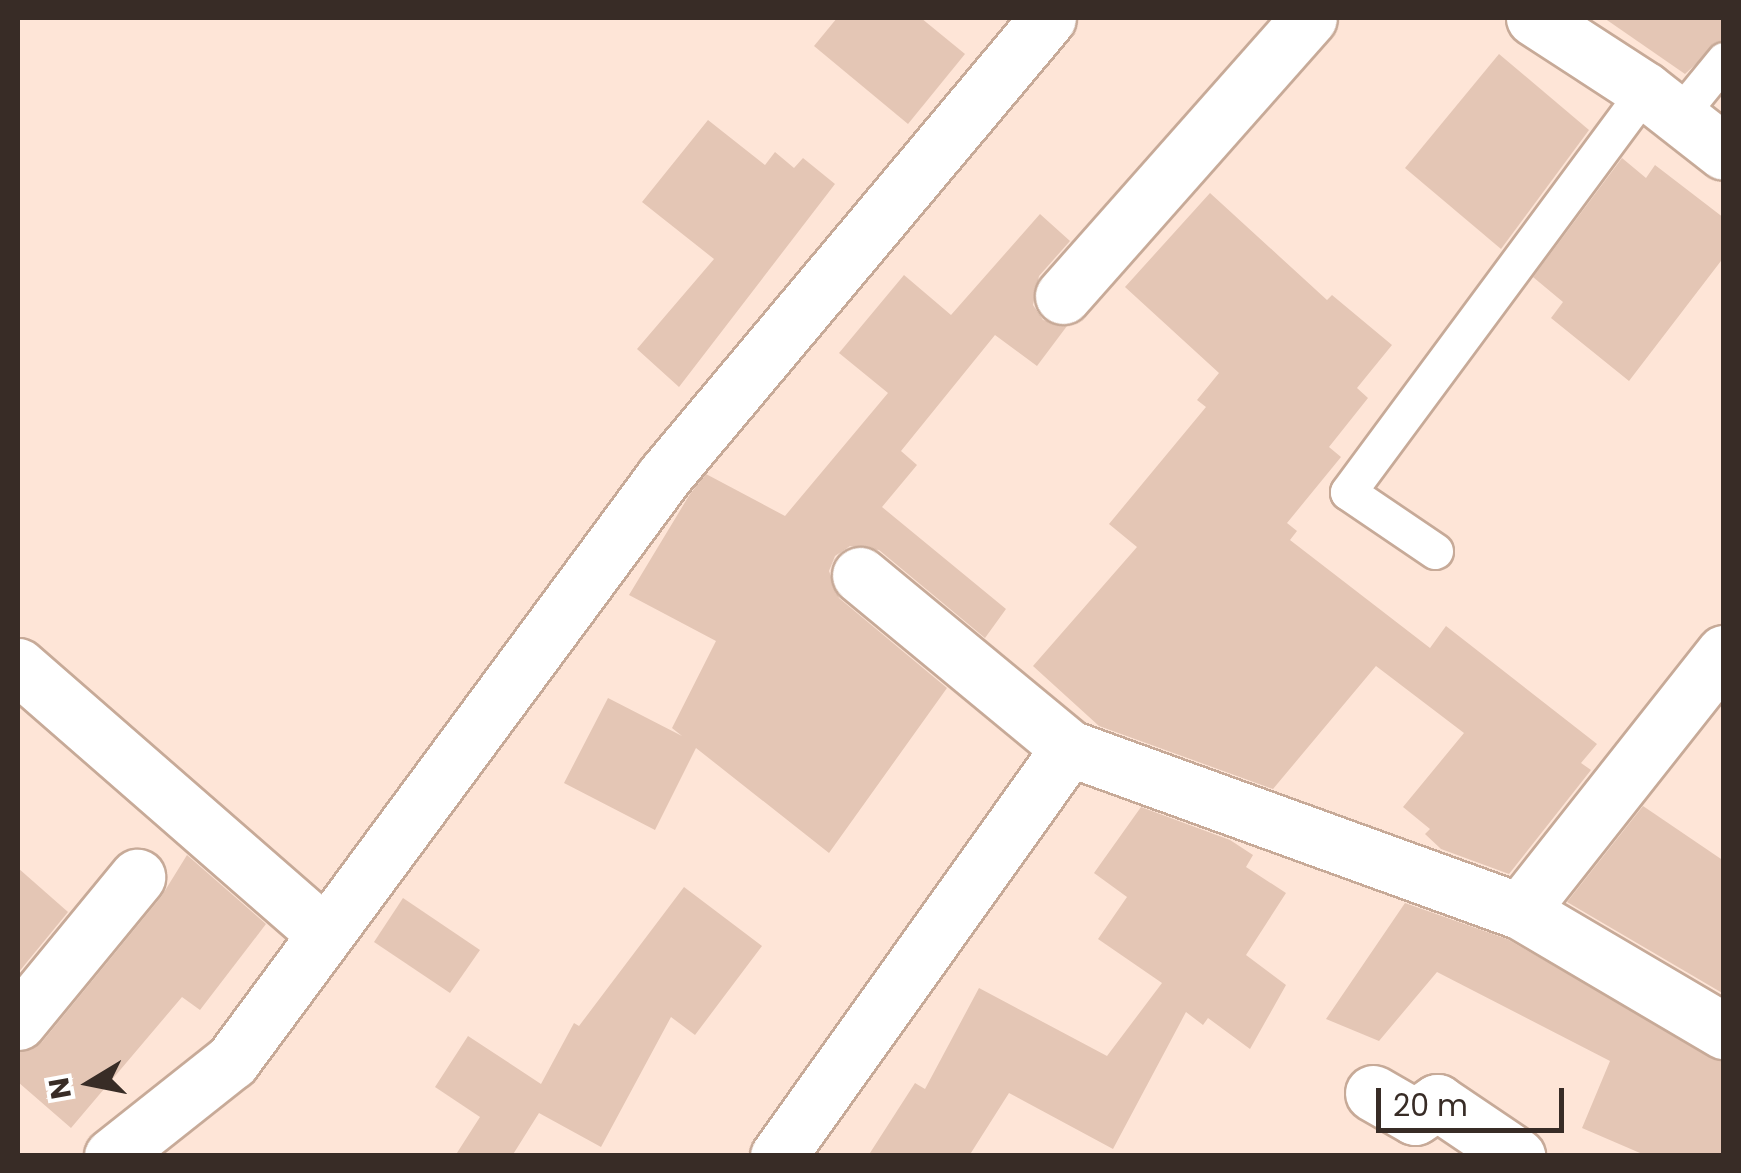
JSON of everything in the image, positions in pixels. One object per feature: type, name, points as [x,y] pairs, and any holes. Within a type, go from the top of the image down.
[{"type":"street","points":[[112,1156],[232,1061],[665,475],[1048,18]]},
{"type":"street","points":[[1062,296],[1309,18]]},
{"type":"street","points":[[1534,18],[1662,102],[1724,152]]},
{"type":"street","points":[[860,575],[1070,748],[1520,911],[1724,1031]]},
{"type":"street","points":[[1520,911],[1724,653]]},
{"type":"street","points":[[18,666],[324,934]]},
{"type":"street","points":[[778,1156],[1070,748]]},
{"type":"street","points":[[18,1022],[137,877]]},
{"type":"street","points":[[1373,1093],[1416,1117],[1437,1102],[1517,1156]]},
{"type":"lane","points":[[1435,551],[1348,492],[1662,102],[1724,60]]},
{"type":"building","points":[[837,18],[921,18],[965,54],[908,124],[814,46]]},
{"type":"building","points":[[1604,18],[1724,18],[1724,38],[1685,74]]},
{"type":"building","points":[[1499,54],[1589,130],[1501,249],[1405,168]]},
{"type":"building","points":[[708,120],[765,165],[775,152],[794,168],[803,158],[835,184],[679,387],[637,349],[714,259],[642,202]]},
{"type":"building","points":[[1622,158],[1646,178],[1655,165],[1724,218],[1724,257],[1629,381],[1551,318],[1563,302],[1533,277]]},
{"type":"building","points":[[1210,193],[1327,300],[1332,295],[1392,345],[1357,388],[1368,398],[1329,447],[1341,457],[1287,523],[1297,531],[1290,540],[1430,648],[1446,626],[1597,744],[1581,763],[1591,770],[1509,874],[1441,849],[1425,834],[1430,829],[1403,807],[1464,733],[1376,666],[1273,789],[1099,726],[1033,666],[1137,547],[1109,524],[1206,407],[1197,400],[1219,373],[1125,287]]},
{"type":"building","points":[[1040,214],[1070,241],[1039,276],[1033,305],[1043,320],[1067,326],[1037,366],[995,335],[901,451],[917,465],[882,507],[1006,609],[985,638],[879,550],[850,546],[835,556],[829,571],[839,598],[947,688],[829,853],[696,748],[655,830],[564,783],[608,698],[682,736],[672,728],[716,641],[629,595],[706,474],[785,516],[888,393],[839,353],[904,275],[951,315]]},
{"type":"building","points":[[1643,806],[1724,861],[1724,994],[1567,902]]},
{"type":"building","points":[[1141,807],[1230,840],[1253,855],[1246,867],[1286,893],[1246,955],[1286,985],[1250,1049],[1208,1018],[1203,1025],[1186,1012],[1113,1149],[1009,1093],[969,1156],[868,1156],[915,1083],[925,1089],[979,988],[1107,1056],[1162,983],[1098,939],[1127,897],[1094,873]]},
{"type":"building","points":[[187,855],[266,924],[200,1010],[182,997],[71,1128],[18,1082],[18,1052],[42,1042],[161,897]]},
{"type":"building","points":[[18,868],[68,912],[18,973]]},
{"type":"building","points":[[684,887],[762,946],[695,1035],[671,1017],[601,1147],[539,1113],[512,1156],[455,1156],[480,1117],[435,1087],[468,1036],[541,1084],[574,1023],[579,1026]]},
{"type":"building","points":[[403,898],[480,950],[450,993],[374,942]]},
{"type":"building","points":[[1405,903],[1507,939],[1724,1062],[1724,1156],[1647,1156],[1582,1128],[1610,1061],[1437,972],[1379,1041],[1326,1019]]}]
